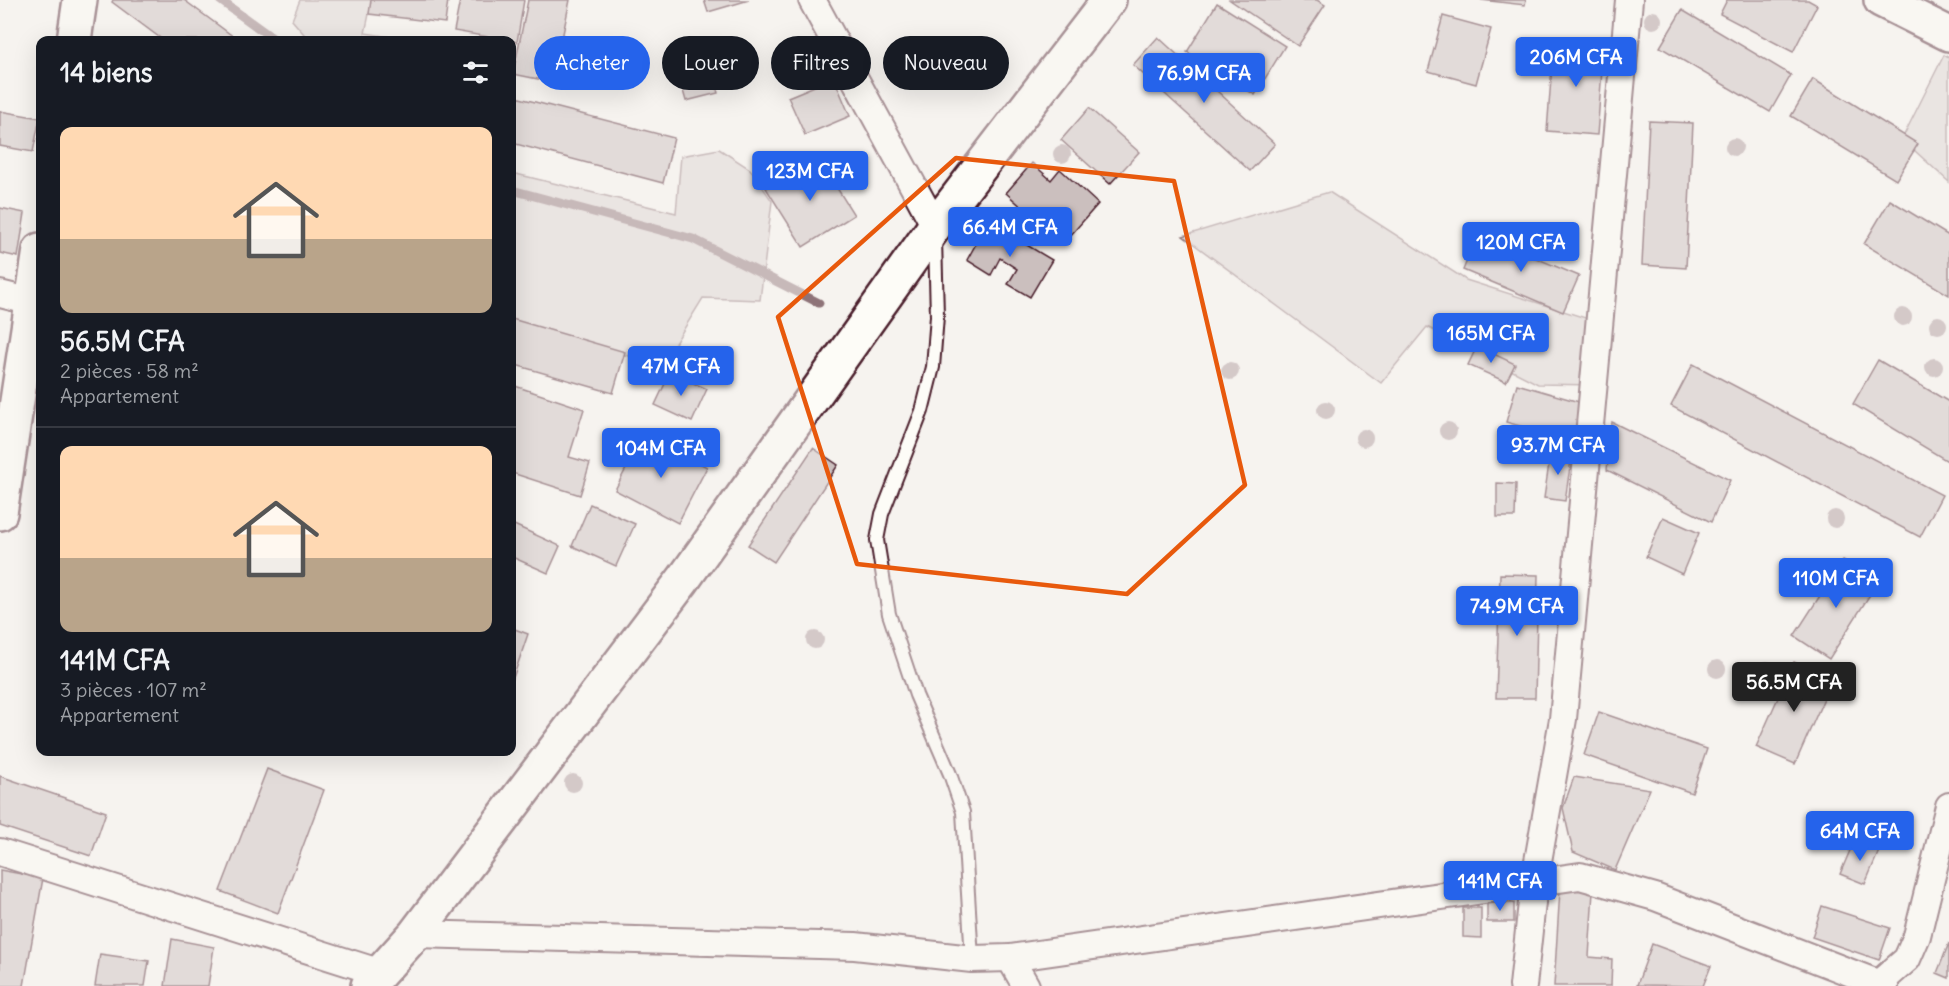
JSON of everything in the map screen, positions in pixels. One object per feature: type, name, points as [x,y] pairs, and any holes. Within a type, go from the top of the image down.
[{"type":"street","points":[[75,36],[80,0]]},
{"type":"street","points":[[812,0],[934,226]]},
{"type":"street","points":[[0,852],[373,979],[415,934],[683,579],[934,226],[1109,0]]},
{"type":"street","points":[[1523,986],[1534,884],[1563,719],[1629,0]]},
{"type":"street","points":[[1881,0],[1949,34]]},
{"type":"street","points":[[0,513],[36,276]]},
{"type":"street","points":[[0,294],[32,302]]},
{"type":"street","points":[[415,934],[855,946],[972,959],[1010,958],[1580,876],[1602,880],[1655,897],[1879,985],[1907,959],[1917,936],[1949,806]]},
{"type":"street","points":[[1010,958],[1026,986]]},
{"type":"lane","points":[[934,226],[937,316],[933,367],[922,411],[882,514],[877,540],[889,614],[916,695],[950,774],[963,812],[972,959]]},
{"type":"highlighted area","points":[[956,158],[1174,181],[1245,485],[1127,594],[857,564],[778,317]]},
{"type":"shaded area","points":[[300,0],[372,0],[365,33],[384,36],[306,36],[292,20]]},
{"type":"shaded area","points":[[1944,55],[1949,58],[1949,182],[1902,139]]},
{"type":"shaded area","points":[[719,149],[750,169],[772,201],[760,300],[703,298],[661,366],[516,321],[516,174],[676,213],[681,156]]},
{"type":"shaded area","points":[[1329,192],[1466,280],[1595,321],[1596,385],[1538,384],[1427,327],[1381,383],[1183,236]]},
{"type":"building","points":[[113,0],[184,0],[233,36],[158,36],[112,2]]},
{"type":"building","points":[[371,0],[448,0],[445,23],[369,14]]},
{"type":"building","points":[[460,0],[524,0],[517,42],[516,36],[483,36],[454,31]]},
{"type":"building","points":[[528,0],[570,0],[563,36],[534,36],[534,78],[516,75],[516,59]]},
{"type":"building","points":[[704,0],[749,0],[708,12]]},
{"type":"building","points":[[1230,0],[1317,0],[1325,5],[1298,46]]},
{"type":"building","points":[[1481,0],[1526,0],[1525,5]]},
{"type":"building","points":[[1727,0],[1808,0],[1817,5],[1793,52],[1720,14]]},
{"type":"building","points":[[1217,3],[1285,46],[1255,95],[1187,52]]},
{"type":"building","points":[[1682,10],[1791,75],[1770,112],[1660,47]]},
{"type":"building","points":[[1443,16],[1491,29],[1476,84],[1428,71]]},
{"type":"building","points":[[1158,37],[1275,144],[1250,171],[1133,65]]},
{"type":"building","points":[[1554,40],[1604,44],[1597,135],[1547,131]]},
{"type":"building","points":[[1813,79],[1918,144],[1896,180],[1791,116]]},
{"type":"building","points":[[683,90],[717,90],[718,93],[686,101]]},
{"type":"building","points":[[805,90],[839,90],[850,116],[805,135],[788,97]]},
{"type":"building","points":[[516,97],[674,138],[663,183],[516,144]]},
{"type":"building","points":[[1089,108],[1139,152],[1110,184],[1061,140]]},
{"type":"building","points":[[0,111],[36,117],[33,152],[0,146]]},
{"type":"building","points":[[1649,121],[1693,123],[1686,268],[1642,265]]},
{"type":"building","points":[[817,156],[854,215],[803,247],[766,188]]},
{"type":"building","points":[[1032,163],[1051,180],[1060,169],[1098,204],[1063,244],[1006,193]]},
{"type":"building","points":[[1890,200],[1949,236],[1949,295],[1864,244]]},
{"type":"building","points":[[0,208],[25,213],[18,257],[0,253]]},
{"type":"building","points":[[988,222],[1052,260],[1030,297],[1008,284],[1017,269],[1000,258],[991,275],[967,260]]},
{"type":"building","points":[[1478,234],[1579,276],[1563,312],[1463,270]]},
{"type":"building","points":[[516,320],[625,352],[613,393],[516,365]]},
{"type":"building","points":[[1477,346],[1515,364],[1506,382],[1468,365]]},
{"type":"building","points":[[1878,360],[1949,402],[1949,462],[1853,404]]},
{"type":"building","points":[[1693,364],[1942,495],[1920,537],[1671,406]]},
{"type":"building","points":[[670,373],[707,389],[692,422],[655,405]]},
{"type":"building","points":[[1517,384],[1586,404],[1575,442],[1506,422]]},
{"type":"building","points":[[516,386],[584,409],[569,457],[590,463],[580,495],[516,474]]},
{"type":"building","points":[[1612,422],[1730,480],[1711,522],[1607,470]]},
{"type":"building","points":[[644,434],[707,467],[678,523],[615,490]]},
{"type":"building","points":[[813,448],[838,465],[774,562],[748,545]]},
{"type":"building","points":[[1551,450],[1572,453],[1565,501],[1544,498]]},
{"type":"building","points":[[1497,483],[1516,484],[1515,517],[1497,517]]},
{"type":"building","points":[[590,504],[635,524],[616,566],[572,546]]},
{"type":"building","points":[[1663,517],[1699,533],[1682,574],[1646,557]]},
{"type":"building","points":[[516,526],[560,546],[548,573],[516,559]]},
{"type":"building","points":[[1843,560],[1878,582],[1829,659],[1794,636]]},
{"type":"building","points":[[1500,574],[1538,575],[1535,698],[1496,698]]},
{"type":"building","points":[[516,630],[528,634],[516,669]]},
{"type":"building","points":[[1794,662],[1832,680],[1795,764],[1756,747]]},
{"type":"building","points":[[1599,712],[1707,749],[1692,793],[1584,755]]},
{"type":"building","points":[[267,769],[324,790],[278,913],[220,891]]},
{"type":"building","points":[[0,776],[106,812],[91,856],[0,826]]},
{"type":"building","points":[[1574,777],[1650,789],[1615,870],[1573,852],[1563,808]]},
{"type":"building","points":[[1854,841],[1879,851],[1865,884],[1840,874]]},
{"type":"building","points":[[0,870],[43,878],[24,986],[0,986]]},
{"type":"building","points":[[1560,889],[1593,891],[1589,957],[1612,959],[1611,986],[1554,986]]},
{"type":"building","points":[[1487,903],[1514,903],[1514,922],[1487,922]]},
{"type":"building","points":[[1822,906],[1890,928],[1879,960],[1812,937]]},
{"type":"building","points":[[1463,908],[1481,908],[1481,938],[1463,937]]},
{"type":"building","points":[[172,939],[214,947],[208,986],[165,986]]},
{"type":"building","points":[[1949,943],[1949,978],[1937,973]]},
{"type":"building","points":[[1652,944],[1711,966],[1703,986],[1637,985]]},
{"type":"building","points":[[100,954],[149,961],[145,986],[95,986]]},
{"type":"waterway","points":[[220,0],[270,36]]},
{"type":"waterway","points":[[516,191],[693,239],[819,303]]}]
